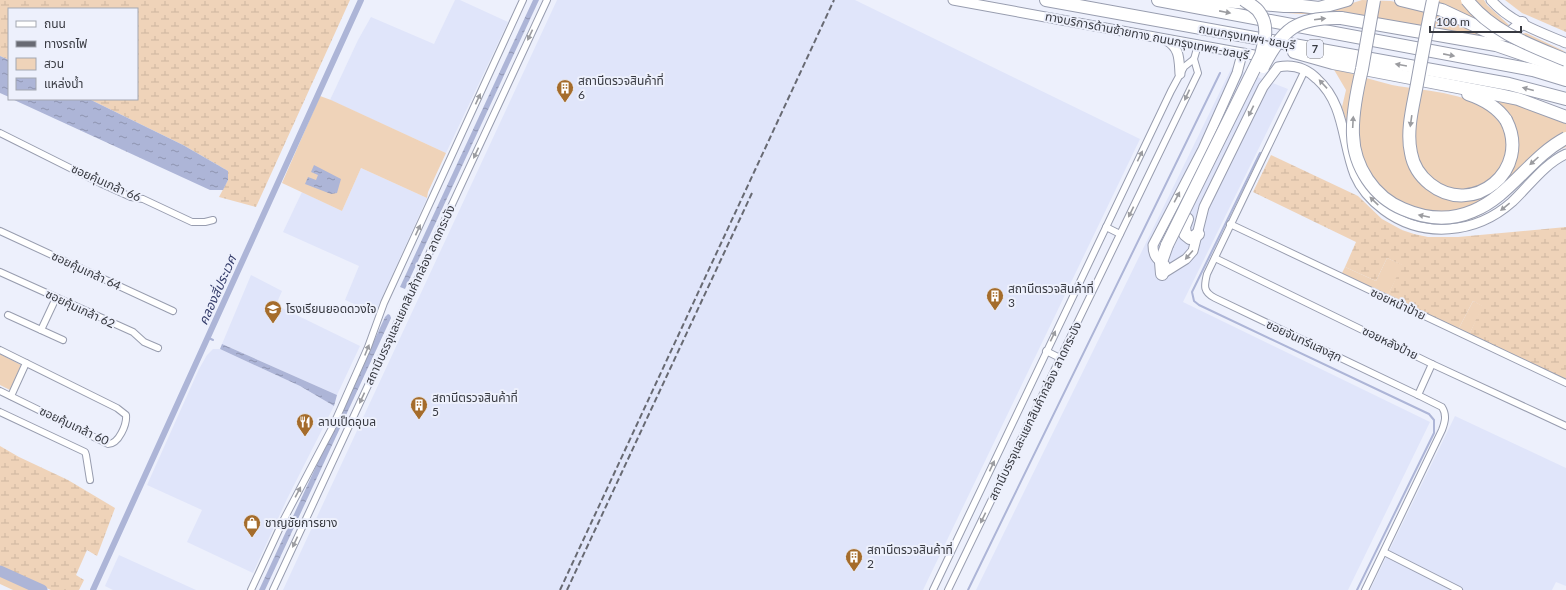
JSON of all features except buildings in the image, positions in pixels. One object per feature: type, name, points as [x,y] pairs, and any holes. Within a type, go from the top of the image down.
[{"type":"highway","name":"ถนนกรุงเทพฯ-ชลบุรี","points":[[1046,0],[1501,83],[1566,99]]},
{"type":"highway","name":"ถนนกรุงเทพฯ-ชลบุรี","points":[[1158,0],[1533,70],[1566,80]]},
{"type":"highway","points":[[1173,3],[1212,0],[1319,8],[1347,0]]},
{"type":"highway","points":[[1162,274],[1161,262],[1167,245],[1261,55],[1265,38],[1265,25],[1259,11],[1244,0]]},
{"type":"highway","points":[[1302,6],[1324,0]]},
{"type":"highway","points":[[1374,0],[1354,111],[1353,135],[1356,154],[1363,172],[1374,188],[1388,201],[1397,207],[1414,214],[1434,218],[1468,214],[1496,197],[1541,154],[1566,138]]},
{"type":"highway","points":[[1401,0],[1442,10],[1493,34],[1508,36],[1522,24]]},
{"type":"highway","points":[[1067,4],[1172,28],[1279,48],[1384,77],[1445,89],[1475,96],[1497,109],[1506,120],[1512,133],[1513,147],[1511,159],[1500,178],[1488,188],[1466,195],[1439,191],[1425,180],[1416,168],[1410,153],[1410,127],[1433,0]]},
{"type":"highway","points":[[1467,0],[1482,17],[1502,32],[1566,60]]},
{"type":"highway","points":[[1198,234],[1190,238],[1185,234],[1184,227],[1187,219],[1271,51],[1284,34],[1303,22],[1321,18],[1341,18],[1496,45],[1522,46],[1566,57]]},
{"type":"highway","points":[[1496,45],[1566,70]]},
{"type":"highway","points":[[1348,66],[1499,94],[1532,104],[1566,117]]},
{"type":"main road","name":"ทางบริการด้านซ้ายทาง ถนนกรุงเทพฯ-ชลบุรี","points":[[953,0],[1254,55],[1271,66],[1270,76]]},
{"type":"main road","points":[[1491,0],[1505,13],[1522,24],[1566,43]]},
{"type":"main road","points":[[1162,37],[1171,43],[1178,52],[1180,74]]},
{"type":"main road","points":[[1174,267],[1165,265],[1157,259],[1153,251],[1153,244],[1203,149],[1241,64],[1240,55],[1231,51]]},
{"type":"main road","points":[[1162,274],[1186,259],[1193,251],[1204,208],[1263,88],[1270,76],[1278,67],[1287,65],[1305,70],[1322,83],[1336,104],[1352,165],[1360,185],[1381,207],[1399,219],[1409,223],[1430,229],[1451,229],[1480,222],[1503,209],[1543,170],[1566,154]]},
{"type":"street","name":"สถานีบรรจุและแยกสินค้ากล่อง ลาดกระบัง","points":[[251,590],[283,521],[332,428],[368,347],[384,303],[524,0]]},
{"type":"street","name":"สถานีบรรจุและแยกสินค้ากล่อง ลาดกระบัง","points":[[273,590],[547,0]]},
{"type":"street","points":[[1194,59],[1198,45]]},
{"type":"street","name":"สถานีบรรจุและแยกสินค้ากล่อง ลาดกระบัง","points":[[933,590],[1046,351],[1180,74],[1184,67],[1194,59],[1198,73],[948,590]]},
{"type":"street","name":"ซอยจันทร์แสงสุก","points":[[1305,70],[1230,224],[1207,274],[1204,284],[1206,292],[1211,296],[1442,407],[1446,416],[1442,430],[1365,590]]},
{"type":"street","name":"ซอยคุ้มเกล้า 66","points":[[0,133],[107,186],[131,197],[143,199],[192,222],[205,222],[213,220]]},
{"type":"street","name":"ซอยหน้าป้าย","points":[[1230,224],[1566,383]]},
{"type":"street","points":[[1106,227],[1120,234]]},
{"type":"street","name":"ซอยคุ้มเกล้า 64","points":[[0,231],[173,311]]},
{"type":"street","name":"ซอยหลังป้าย","points":[[1215,258],[1432,364],[1566,426]]},
{"type":"street","name":"ซอยคุ้มเกล้า 62","points":[[0,272],[133,332],[144,342],[158,348]]},
{"type":"street","points":[[41,330],[56,298]]},
{"type":"street","points":[[8,315],[63,340]]},
{"type":"street","name":"ซอยคุ้มเกล้า 60","points":[[0,350],[122,410],[126,414],[127,419],[118,440],[113,444],[108,444],[0,391]]},
{"type":"street","points":[[1046,351],[1060,358]]},
{"type":"street","points":[[11,396],[26,363]]},
{"type":"street","points":[[1418,395],[1432,364]]},
{"type":"street","points":[[0,412],[85,452],[90,480]]},
{"type":"street","points":[[1384,552],[1459,590]]},
{"type":"shaded area","points":[[455,0],[460,0],[508,22],[446,153],[330,100],[358,40],[371,17],[434,44]]},
{"type":"shaded area","points":[[557,0],[855,0],[1140,139],[923,590],[283,590]]},
{"type":"shaded area","points":[[1232,67],[1288,89],[1183,302],[1430,422],[1348,590],[976,590]]},
{"type":"shaded area","points":[[361,168],[427,198],[375,313],[345,300],[359,266],[283,232],[302,192],[342,211]]},
{"type":"shaded area","name":"โรงเรียนยอดดวงใจ","points":[[251,275],[282,291],[276,305],[360,346],[337,395],[222,344]]},
{"type":"shaded area","points":[[213,349],[220,349],[300,386],[334,406],[287,499],[253,573],[187,542],[202,510],[147,485],[199,369],[207,355]]},
{"type":"shaded area","points":[[1455,416],[1566,468],[1566,586],[1556,582],[1552,590],[1370,590]]},
{"type":"shaded area","points":[[119,555],[196,590],[113,590],[105,586]]},
{"type":"green space","points":[[0,0],[350,0],[256,207],[219,197],[228,180],[228,171],[183,145],[91,100],[138,100],[138,8],[8,8],[8,60],[0,56]]},
{"type":"green space","points":[[1362,0],[1391,1],[1442,13],[1496,38],[1526,33],[1566,52],[1475,36],[1314,14],[1286,14],[1315,12],[1340,7]]},
{"type":"green space","points":[[1421,0],[1484,0],[1487,5],[1509,25],[1504,28],[1490,28],[1459,11]]},
{"type":"green space","points":[[1505,0],[1566,0],[1566,32],[1522,13]]},
{"type":"green space","points":[[1333,68],[1392,85],[1436,92],[1465,99],[1490,112],[1500,123],[1510,118],[1504,109],[1490,96],[1566,121],[1566,147],[1546,158],[1519,185],[1488,211],[1457,224],[1440,225],[1423,223],[1386,206],[1349,139],[1347,123],[1342,107],[1346,90]]},
{"type":"green space","points":[[320,96],[446,153],[428,192],[427,198],[361,168],[342,211],[282,183]]},
{"type":"green space","points":[[1271,155],[1358,196],[1382,219],[1402,230],[1414,234],[1428,237],[1458,237],[1566,227],[1566,382],[1469,335],[1482,306],[1473,301],[1458,330],[1387,297],[1402,265],[1387,258],[1376,281],[1345,267],[1356,242],[1253,192]]},
{"type":"green space","points":[[1387,258],[1403,265],[1387,297],[1341,275],[1345,267],[1376,281]]},
{"type":"green space","points":[[1473,301],[1483,306],[1469,335],[1458,330]]},
{"type":"green space","points":[[0,354],[21,365],[10,390],[0,385]]},
{"type":"green space","points":[[0,446],[19,457],[68,480],[115,508],[97,556],[87,550],[76,575],[84,580],[79,590],[51,590],[0,567]]},
{"type":"green space","points":[[0,574],[36,590],[13,590],[0,584]]},
{"type":"water","points":[[533,0],[539,0],[405,289],[400,287]]},
{"type":"water","points":[[0,56],[8,60],[8,97],[0,93]]},
{"type":"water","points":[[14,100],[91,100],[183,145],[228,171],[228,180],[223,190],[210,190]]},
{"type":"water","points":[[314,165],[341,179],[337,193],[331,194],[305,184],[308,177],[316,180],[318,175],[311,172]]},
{"type":"water","points":[[388,314],[391,318],[265,590],[259,590],[385,317]]},
{"type":"water","points":[[222,344],[337,395],[334,406],[300,386],[220,349]]},
{"type":"waterway","name":"คลองสี่ประเวศ","points":[[93,590],[361,0]]},
{"type":"waterway","points":[[968,590],[1220,73]]},
{"type":"waterway","points":[[1260,153],[1192,292],[1194,301],[1199,305],[1429,414],[1434,420],[1434,433],[1357,590]]},
{"type":"waterway","name":"คลองสี่ประเวศ","points":[[207,337],[213,340]]},
{"type":"waterway","points":[[0,571],[42,590]]},
{"type":"railway","points":[[560,590],[834,0]]},
{"type":"railway","points":[[567,590],[752,193]]},
{"type":"place","name":"สถานีตรวจสินค้าที่ 6","points":[[565,103]]},
{"type":"place","name":"สถานีตรวจสินค้าที่ 3","points":[[995,311]]},
{"type":"place","name":"โรงเรียนยอดดวงใจ","points":[[273,324]]},
{"type":"place","name":"สถานีตรวจสินค้าที่ 5","points":[[419,420]]},
{"type":"place","name":"ลาบเป็ดอุบล","points":[[305,437]]},
{"type":"place","name":"ชาญชัยการยาง","points":[[252,538]]},
{"type":"place","name":"สถานีตรวจสินค้าที่ 2","points":[[854,572]]}]
